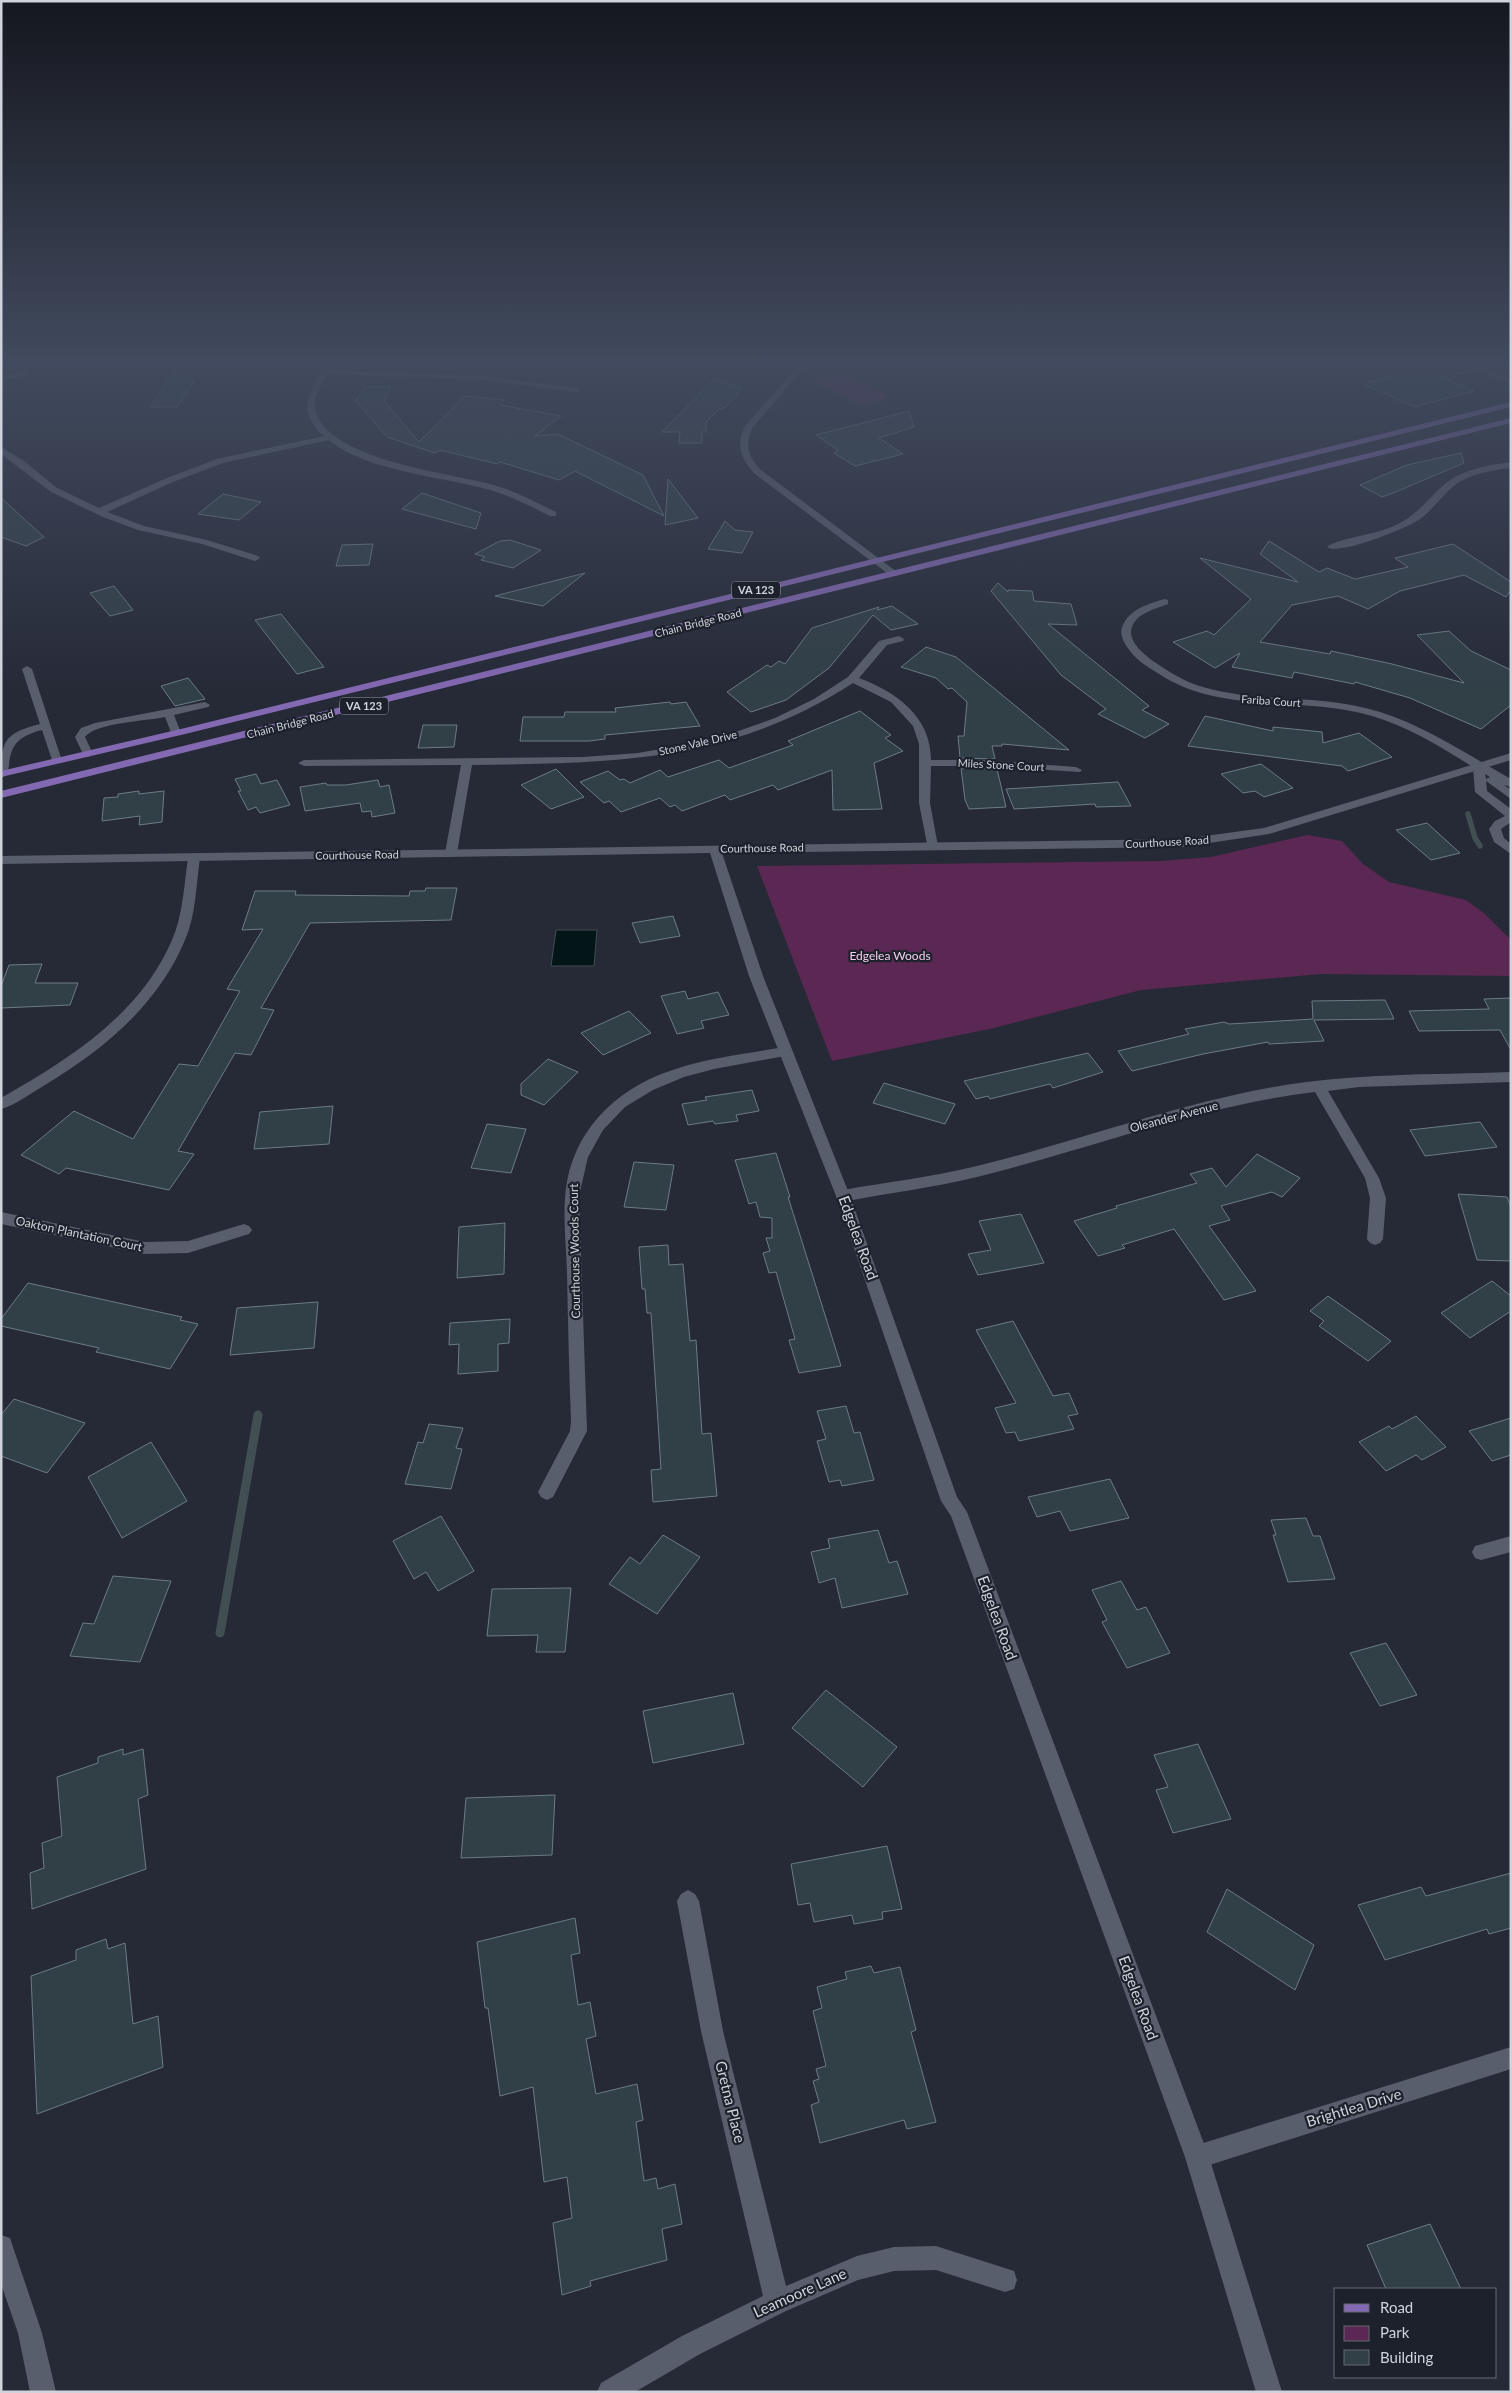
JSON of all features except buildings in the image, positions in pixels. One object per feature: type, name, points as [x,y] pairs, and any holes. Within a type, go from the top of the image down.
[{"type":"main road","name":"Chain Bridge Road","points":[[2,774],[176,733],[1240,471]]},
{"type":"main road","name":"Chain Bridge Road","points":[[1,795],[1308,471]]},
{"type":"street","points":[[30,471],[54,490],[99,512],[132,525],[204,542],[255,558]]},
{"type":"street","points":[[99,512],[170,480],[196,471]]},
{"type":"street","points":[[414,471],[494,488],[554,514]]},
{"type":"street","points":[[757,471],[894,574]]},
{"type":"street","points":[[1332,547],[1390,531],[1411,522],[1427,511],[1442,492],[1458,480],[1483,471]]},
{"type":"street","name":"Fariba Court","points":[[1165,602],[1134,616],[1127,626],[1126,634],[1131,645],[1140,656],[1169,678],[1201,691],[1246,701],[1331,705],[1374,714],[1414,729],[1479,765]]},
{"type":"street","name":"Stone Vale Drive","points":[[304,763],[583,760],[638,756],[689,747],[737,735],[779,720],[818,701],[852,679],[883,643],[899,639]]},
{"type":"street","points":[[852,679],[884,691],[903,706],[914,720],[923,738],[926,763],[925,811],[932,846]]},
{"type":"street","name":"Courthouse Road","points":[[1,860],[1183,843],[1265,831],[1511,756]]},
{"type":"street","points":[[452,853],[467,762]]},
{"type":"street","name":"Miles Stone Court","points":[[926,763],[1028,766],[1076,770]]},
{"type":"street","points":[[1479,765],[1511,784]]},
{"type":"street","points":[[1479,765],[1496,786],[1511,796]]},
{"type":"street","points":[[1479,765],[1481,792],[1511,816],[1499,823],[1495,829],[1498,839],[1511,850]]},
{"type":"street","name":"Edgelea Road","points":[[715,849],[756,976],[843,1196],[950,1501],[958,1512],[1196,2157],[1269,2392]]},
{"type":"street","points":[[1,1104],[47,1079],[97,1044],[141,1002],[154,986],[179,939],[187,914],[194,858]]},
{"type":"street","name":"Courthouse Woods Court","points":[[547,1492],[578,1431],[572,1196],[573,1180],[584,1149],[604,1119],[620,1104],[649,1085],[679,1072],[705,1065],[785,1052]]},
{"type":"street","name":"Oleander Avenue","points":[[843,1196],[976,1172],[1186,1113],[1274,1092],[1318,1085],[1511,1077]]},
{"type":"street","points":[[1318,1085],[1372,1178],[1378,1198],[1375,1239]]},
{"type":"street","name":"Oakton Plantation Court","points":[[1,1218],[145,1248],[188,1247],[244,1230]]},
{"type":"street","points":[[1481,1552],[1511,1544]]},
{"type":"street","name":"Gretna Place","points":[[688,1902],[712,2031],[753,2195],[777,2302]]},
{"type":"street","name":"Brightlea Drive","points":[[1196,2157],[1511,2058]]},
{"type":"street","points":[[1,2247],[30,2333],[43,2392]]},
{"type":"street","name":"Leamoore Lane","points":[[610,2392],[691,2345],[777,2302],[857,2268],[894,2259],[936,2258],[1005,2280]]},
{"type":"lane","points":[[27,669],[57,761]]},
{"type":"lane","points":[[88,754],[80,737],[85,730],[99,725],[204,705]]},
{"type":"lane","points":[[168,713],[176,733]]},
{"type":"lane","points":[[2,774],[3,757],[10,741],[20,732],[45,726]]},
{"type":"green space","name":"Edgelea Woods","points":[[1307,835],[1342,841],[1363,864],[1389,882],[1466,900],[1485,914],[1511,940],[1511,976],[1321,974],[1141,990],[994,1028],[832,1061],[757,866],[1161,861],[1211,857]]},
{"type":"shaded area","points":[[556,930],[597,930],[594,966],[551,966]]},
{"type":"waterway","points":[[1468,814],[1475,838],[1480,846]]},
{"type":"waterway","points":[[220,1633],[258,1415]]}]
